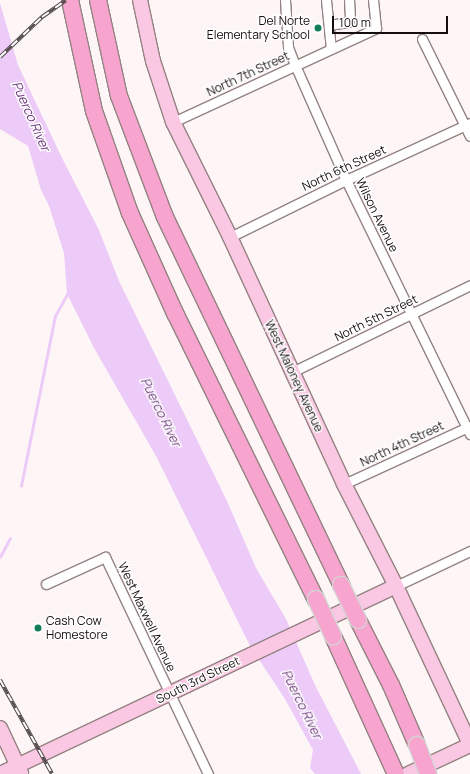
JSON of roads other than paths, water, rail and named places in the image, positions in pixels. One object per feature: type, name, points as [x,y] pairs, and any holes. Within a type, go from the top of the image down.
[{"type":"highway","points":[[70,0],[73,21],[94,111],[130,213],[182,327],[316,599],[396,774]]},
{"type":"highway","points":[[99,5],[119,96],[165,217],[341,585],[391,685],[428,774]]},
{"type":"main road","name":"West Maloney Avenue","points":[[140,0],[153,61],[173,122],[230,237],[344,484],[396,586],[470,744]]},
{"type":"main road","name":"South 3rd Street","points":[[0,774],[20,770],[170,693],[300,630],[396,586]]},
{"type":"main road","points":[[0,728],[20,770]]},
{"type":"main road","points":[[408,774],[470,744]]},
{"type":"street","name":"Wilson Avenue","points":[[285,0],[288,47],[295,65],[346,180],[469,429]]},
{"type":"street","points":[[326,0],[331,49]]},
{"type":"street","points":[[329,25],[348,22],[350,18],[349,0]]},
{"type":"street","name":"North 7th Street","points":[[173,122],[376,28],[373,0]]},
{"type":"street","points":[[422,39],[468,124],[470,136]]},
{"type":"street","name":"North 6th Street","points":[[230,237],[346,180],[468,124]]},
{"type":"street","name":"North 5th Street","points":[[292,372],[470,285]]},
{"type":"street","name":"North 4th Street","points":[[344,484],[469,429]]},
{"type":"street","points":[[396,586],[470,551]]},
{"type":"street","name":"West Maxwell Avenue","points":[[46,584],[105,557],[208,774]]},
{"type":"water","name":"Puerco River","points":[[0,3],[18,65],[63,160],[98,228],[119,281],[227,501],[256,568],[286,619],[315,685],[361,774],[315,774],[310,768],[313,750],[285,699],[250,646],[156,456],[94,348],[67,294],[64,253],[49,206],[41,190],[28,146],[0,129]]},
{"type":"waterway","points":[[21,486],[55,316],[69,291]]},
{"type":"waterway","points":[[0,557],[10,538]]},
{"type":"railway","points":[[0,57],[42,17],[66,0]]},
{"type":"railway","points":[[0,680],[52,774]]},
{"type":"place","name":"Del Norte Elementary School","points":[[318,28]]},
{"type":"place","name":"Cash Cow Homestore","points":[[38,628]]}]
